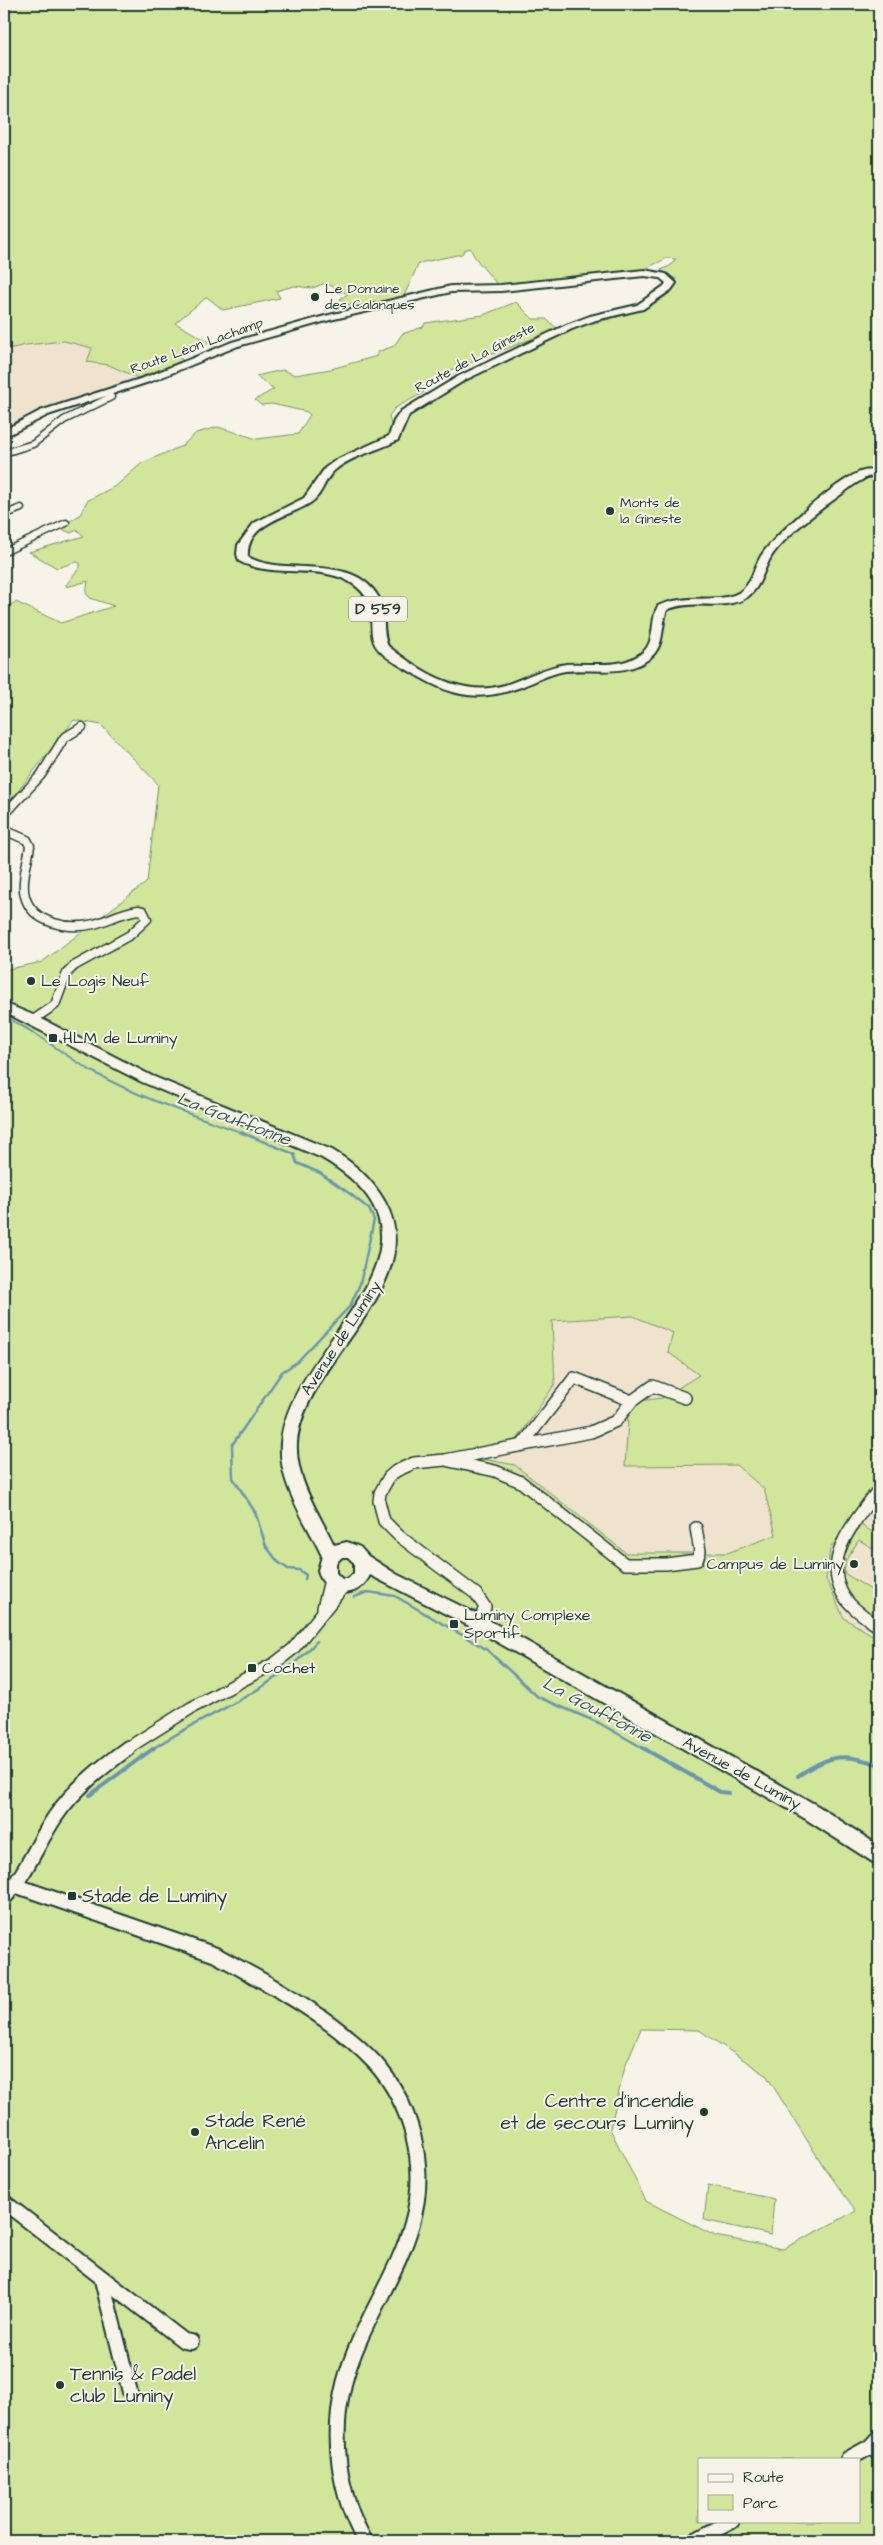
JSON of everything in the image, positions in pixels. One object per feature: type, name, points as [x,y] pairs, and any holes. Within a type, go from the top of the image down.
[{"type":"main road","name":"Route de La Gineste","points":[[644,273],[663,276],[669,280],[670,285],[640,307],[593,318],[559,332],[462,378],[408,411],[399,421],[394,438],[345,459],[326,473],[309,500],[254,527],[244,545],[242,559],[255,566],[317,570],[351,580],[366,590],[376,601],[378,609],[378,637],[383,648],[450,689],[462,693],[483,694],[502,690],[564,668],[602,669],[638,661],[649,653],[655,643],[662,608],[680,600],[721,600],[746,594],[767,555],[817,508],[860,477],[879,472]]},
{"type":"main road","name":"Route Léon Lachamp","points":[[4,434],[44,413],[149,379],[235,344],[320,320],[451,289],[502,288],[644,273]]},
{"type":"street","points":[[4,452],[33,444],[64,420],[111,397]]},
{"type":"street","points":[[4,515],[21,508]]},
{"type":"street","points":[[4,552],[66,523]]},
{"type":"street","points":[[4,815],[41,774],[64,738],[82,727]]},
{"type":"street","points":[[4,830],[27,840],[30,846],[25,896],[33,909],[43,919],[56,926],[84,926],[120,913],[138,910],[143,911],[147,920],[130,936],[74,966],[66,973],[55,1006],[33,1020]]},
{"type":"street","name":"Avenue de Luminy","points":[[4,1007],[147,1079],[327,1154],[359,1176],[380,1203],[388,1235],[383,1271],[368,1298],[302,1396],[288,1441],[289,1462],[294,1481],[322,1533],[338,1554]]},
{"type":"street","points":[[522,1445],[574,1378],[582,1379],[632,1402]]},
{"type":"street","points":[[479,1623],[484,1614],[485,1607],[482,1600],[391,1529],[384,1520],[380,1511],[380,1493],[388,1477],[414,1463],[445,1460],[604,1427],[616,1421],[632,1402],[640,1399],[653,1386],[684,1398]]},
{"type":"street","points":[[445,1460],[495,1469],[508,1474],[521,1482],[625,1564],[666,1564],[697,1560],[700,1551],[696,1528]]},
{"type":"street","points":[[879,1489],[842,1543],[836,1556],[835,1574],[842,1591],[854,1607],[879,1627]]},
{"type":"street","points":[[354,1553],[362,1570],[354,1584],[337,1583],[325,1568],[338,1554],[354,1553]]},
{"type":"street","name":"Avenue de Luminy","points":[[362,1570],[390,1579],[479,1623],[812,1812],[879,1858]]},
{"type":"street","points":[[4,1898],[17,1886],[50,1821],[89,1779],[140,1739],[275,1663],[293,1649],[322,1610],[337,1583]]},
{"type":"street","points":[[17,1886],[216,1955],[240,1968],[346,2038],[375,2064],[410,2123],[418,2156],[418,2205],[407,2237],[353,2354],[339,2399],[337,2449],[347,2498],[365,2541]]},
{"type":"street","points":[[4,2202],[184,2342],[191,2342]]},
{"type":"street","points":[[102,2280],[130,2392]]},
{"type":"street","points":[[850,2458],[876,2445]]},
{"type":"street","points":[[694,2541],[730,2522]]},
{"type":"shaded area","points":[[64,341],[92,348],[87,362],[109,365],[138,378],[186,361],[143,379],[40,411],[4,429],[4,350],[26,345]]},
{"type":"shaded area","points":[[633,1316],[673,1333],[699,1375],[662,1398],[623,1403],[628,1421],[625,1466],[736,1464],[764,1489],[776,1535],[727,1553],[626,1553],[515,1465],[483,1459],[518,1438],[555,1384],[552,1321]]},
{"type":"shaded area","name":"Campus de Luminy","points":[[879,1479],[879,1639],[844,1618],[826,1579],[830,1549]]},
{"type":"green space","points":[[4,4],[879,4],[879,470],[872,470],[768,547],[741,592],[720,597],[678,599],[658,607],[649,642],[642,652],[635,657],[620,662],[580,665],[558,669],[491,689],[464,688],[436,678],[410,663],[388,647],[385,636],[383,607],[372,588],[359,579],[326,568],[257,563],[248,558],[250,544],[255,534],[262,526],[316,498],[334,470],[341,465],[400,439],[408,415],[456,385],[578,328],[632,313],[658,302],[669,294],[677,284],[676,279],[661,270],[670,266],[676,259],[667,258],[641,271],[498,286],[479,263],[470,248],[464,250],[462,254],[419,263],[403,298],[356,308],[351,305],[342,304],[344,302],[340,299],[348,294],[325,283],[313,288],[294,286],[276,291],[280,298],[223,310],[207,297],[175,323],[211,343],[174,355],[183,360],[138,378],[109,365],[87,362],[92,348],[64,341],[26,345],[4,350]]},
{"type":"green space","points":[[516,302],[533,319],[546,319],[558,329],[438,375],[423,393],[395,408],[389,416],[393,434],[332,462],[326,467],[313,488],[303,498],[292,506],[253,525],[246,533],[241,544],[239,560],[260,569],[322,574],[349,582],[367,597],[394,661],[447,689],[465,695],[481,696],[495,694],[563,671],[610,670],[641,662],[666,609],[673,605],[742,598],[769,559],[807,520],[854,484],[879,474],[879,1479],[830,1549],[826,1579],[844,1618],[879,1639],[879,2541],[4,2541],[4,970],[42,962],[147,882],[158,784],[101,725],[74,720],[4,809],[4,608],[16,602],[61,623],[114,606],[90,598],[86,593],[88,581],[67,587],[66,585],[80,567],[80,563],[76,562],[57,568],[29,552],[84,536],[77,530],[71,533],[59,528],[80,515],[87,501],[117,485],[142,463],[182,446],[196,433],[218,427],[257,439],[298,434],[310,415],[307,412],[272,404],[261,405],[255,400],[274,389],[256,376],[283,370],[295,375],[331,369],[377,356],[377,352],[394,346],[402,334],[423,327],[425,323],[483,315]],"holes":[[[633,1316],[673,1333],[668,1352],[699,1375],[662,1398],[623,1403],[628,1421],[625,1466],[736,1465],[764,1489],[776,1535],[727,1553],[626,1553],[515,1465],[483,1459],[518,1438],[555,1384],[552,1321]],[[641,2029],[699,2030],[766,2075],[824,2167],[856,2211],[783,2249],[715,2236],[646,2201],[610,2129],[625,2066]]]},
{"type":"green space","points":[[861,1525],[879,1536],[879,1552],[859,1540],[846,1560],[844,1573],[879,1595],[879,1621],[853,1599],[846,1589],[842,1578],[845,1555]]},
{"type":"green space","points":[[708,2185],[774,2199],[771,2235],[704,2220]]},
{"type":"waterway","name":"La Gouffonne","points":[[4,1017],[28,1029],[95,1073],[131,1091],[243,1133]]},
{"type":"waterway","name":"La Gouffonne","points":[[240,1132],[294,1154],[297,1163],[320,1173],[369,1209],[374,1220],[360,1284],[350,1306],[297,1362],[282,1372],[232,1445],[233,1478],[255,1512],[266,1546],[278,1562],[288,1569],[299,1570],[306,1575],[305,1579]]},
{"type":"waterway","name":"La Gouffonne","points":[[354,1597],[368,1592],[395,1596],[486,1649],[538,1697],[599,1723],[645,1749]]},
{"type":"waterway","points":[[152,1749],[260,1688],[300,1659],[317,1641]]},
{"type":"waterway","points":[[90,1795],[154,1748]]},
{"type":"waterway","name":"La Gouffonne","points":[[643,1748],[720,1792],[729,1793]]},
{"type":"waterway","name":"La Gouffonne","points":[[798,1776],[818,1764],[837,1758],[856,1758],[879,1765]]},
{"type":"place","name":"Le Domaine des Calanques","points":[[315,297]]},
{"type":"place","name":"Monts de la Gineste","points":[[610,511]]},
{"type":"place","name":"Le Logis Neuf","points":[[31,981]]},
{"type":"place","name":"HLM de Luminy","points":[[53,1038]]},
{"type":"place","name":"Campus de Luminy","points":[[854,1564]]},
{"type":"place","name":"Luminy Complexe Sportif","points":[[454,1624]]},
{"type":"place","name":"Cochet","points":[[252,1668]]},
{"type":"place","name":"Stade de Luminy","points":[[72,1896]]},
{"type":"place","name":"Centre d’incendie et de secours Luminy","points":[[704,2112]]},
{"type":"place","name":"Stade René Ancelin","points":[[195,2132]]},
{"type":"place","name":"Tennis & Padel club Luminy","points":[[60,2385]]}]
